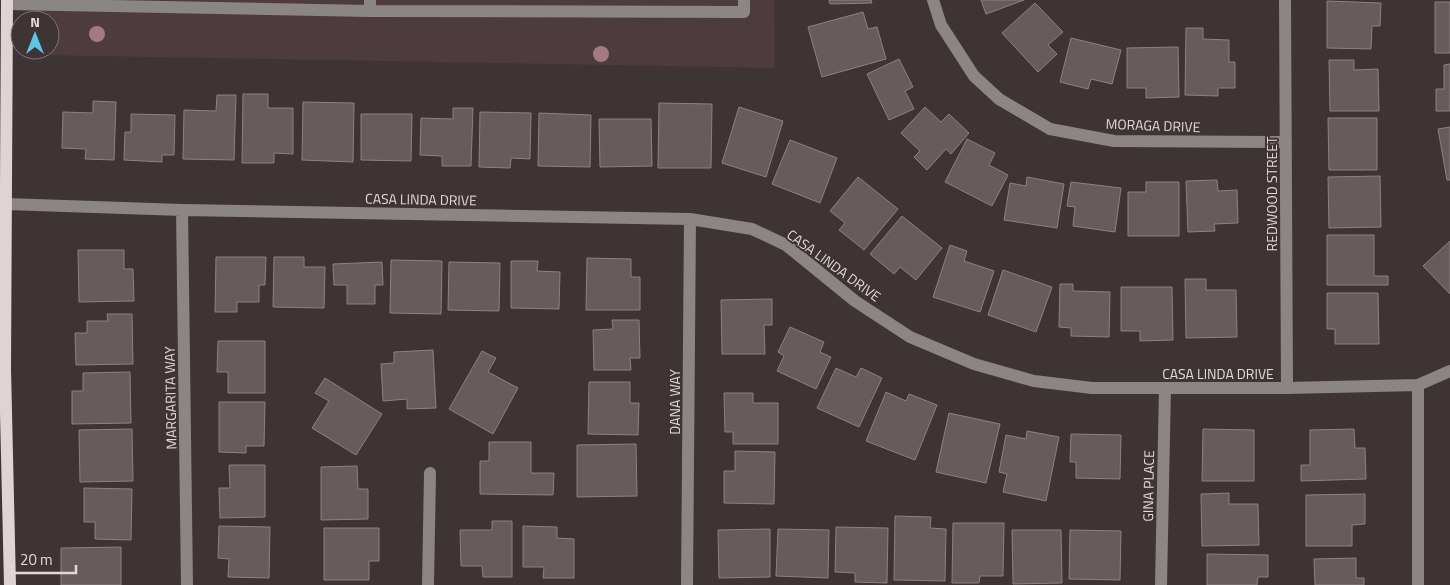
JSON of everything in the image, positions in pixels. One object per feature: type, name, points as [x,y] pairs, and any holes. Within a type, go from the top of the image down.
[{"type":"main road","points":[[7,2],[3,202],[10,585]]},
{"type":"main road","points":[[0,354],[6,369]]},
{"type":"street","points":[[7,2],[370,5],[744,12],[744,0]]},
{"type":"street","name":"MORAGA DRIVE","points":[[933,0],[941,24],[974,76],[999,99],[1050,129],[1114,141],[1286,142]]},
{"type":"street","name":"REDWOOD STREET","points":[[1285,0],[1287,388]]},
{"type":"street","name":"CASA LINDA DRIVE","points":[[3,202],[182,210],[690,219],[752,229],[786,246],[855,301],[910,337],[974,364],[1034,381],[1092,388],[1287,388],[1418,385],[1450,371]]},
{"type":"street","name":"MARGARITA WAY","points":[[182,210],[187,585]]},
{"type":"street","name":"DANA WAY","points":[[687,585],[690,219]]},
{"type":"street","points":[[1418,385],[1418,585]]},
{"type":"street","name":"GINA PLACE","points":[[1161,585],[1164,388]]},
{"type":"street","points":[[428,585],[430,473]]},
{"type":"shaded area","points":[[37,0],[774,0],[775,68],[60,55],[60,10],[37,10]]},
{"type":"building","points":[[829,0],[871,0],[872,3],[830,4]]},
{"type":"building","points":[[981,0],[1024,0],[986,14]]},
{"type":"building","points":[[1327,1],[1381,3],[1380,26],[1372,26],[1371,49],[1327,48]]},
{"type":"building","points":[[1435,2],[1450,2],[1450,53],[1435,53]]},
{"type":"building","points":[[1035,3],[1063,32],[1048,45],[1057,54],[1038,72],[1002,33]]},
{"type":"building","points":[[863,12],[868,29],[877,27],[886,59],[822,77],[808,27]]},
{"type":"building","points":[[1186,28],[1203,28],[1203,39],[1229,40],[1229,62],[1235,62],[1235,88],[1218,88],[1218,96],[1185,95]]},
{"type":"building","points":[[1071,38],[1121,50],[1112,84],[1091,79],[1088,89],[1060,82]]},
{"type":"building","points":[[1178,47],[1179,97],[1146,98],[1146,88],[1127,88],[1127,48]]},
{"type":"building","points":[[899,59],[913,87],[905,91],[914,109],[889,120],[867,74]]},
{"type":"building","points":[[1329,60],[1354,60],[1354,70],[1378,69],[1379,111],[1330,111]]},
{"type":"building","points":[[1450,64],[1450,111],[1436,111],[1436,89],[1444,89],[1444,65]]},
{"type":"building","points":[[243,94],[268,94],[268,108],[293,108],[293,154],[274,153],[274,163],[242,163]]},
{"type":"building","points":[[217,95],[236,95],[234,160],[183,159],[184,110],[216,111]]},
{"type":"building","points":[[93,101],[116,102],[114,160],[85,159],[86,149],[62,148],[63,112],[93,113]]},
{"type":"building","points":[[303,102],[354,103],[353,162],[302,160]]},
{"type":"building","points":[[659,103],[712,104],[711,168],[658,168]]},
{"type":"building","points":[[739,107],[783,121],[766,177],[722,163]]},
{"type":"building","points":[[925,107],[941,122],[949,114],[969,133],[951,154],[946,149],[927,170],[914,157],[920,151],[901,133]]},
{"type":"building","points":[[453,108],[473,108],[471,166],[442,166],[442,156],[420,155],[421,118],[453,119]]},
{"type":"building","points":[[480,112],[531,113],[530,159],[511,158],[510,168],[479,167]]},
{"type":"building","points":[[539,113],[591,115],[590,167],[538,166]]},
{"type":"building","points":[[131,114],[175,115],[174,155],[162,155],[162,162],[124,160],[125,132],[131,132]]},
{"type":"building","points":[[361,114],[412,114],[411,161],[361,160]]},
{"type":"building","points":[[1328,118],[1377,118],[1377,170],[1329,170]]},
{"type":"building","points":[[599,119],[651,119],[652,166],[600,167]]},
{"type":"building","points":[[1450,127],[1450,180],[1447,180],[1438,129]]},
{"type":"building","points":[[967,139],[995,153],[989,165],[1008,175],[992,206],[945,182]]},
{"type":"building","points":[[790,140],[837,158],[820,203],[772,184]]},
{"type":"building","points":[[1380,176],[1381,227],[1329,228],[1328,177]]},
{"type":"building","points":[[858,177],[898,209],[864,250],[839,230],[845,223],[830,211]]},
{"type":"building","points":[[1027,177],[1064,184],[1057,228],[1004,220],[1010,183],[1026,186]]},
{"type":"building","points":[[1217,180],[1218,191],[1237,190],[1238,223],[1214,224],[1215,231],[1188,232],[1186,181]]},
{"type":"building","points":[[1071,182],[1121,188],[1115,232],[1073,226],[1075,207],[1067,206]]},
{"type":"building","points":[[1146,182],[1179,182],[1179,236],[1128,236],[1128,192],[1146,192]]},
{"type":"building","points":[[902,216],[942,248],[916,280],[900,267],[894,274],[870,254]]},
{"type":"building","points":[[1327,235],[1374,235],[1374,276],[1388,276],[1388,285],[1327,285]]},
{"type":"building","points":[[1450,241],[1450,294],[1423,266]]},
{"type":"building","points":[[950,245],[967,251],[964,261],[994,271],[980,312],[933,297]]},
{"type":"building","points":[[78,250],[124,250],[124,269],[133,269],[134,301],[79,302]]},
{"type":"building","points":[[216,257],[266,257],[265,285],[259,285],[259,302],[237,302],[237,312],[215,312]]},
{"type":"building","points":[[274,257],[304,257],[304,267],[325,267],[324,308],[273,307]]},
{"type":"building","points":[[587,258],[631,259],[631,277],[640,277],[640,310],[586,310]]},
{"type":"building","points":[[391,260],[442,261],[441,314],[390,313]]},
{"type":"building","points":[[511,261],[538,261],[537,271],[560,272],[559,309],[511,308]]},
{"type":"building","points":[[382,262],[383,285],[375,285],[375,304],[347,304],[347,285],[334,285],[333,264]]},
{"type":"building","points":[[449,262],[500,263],[499,311],[448,310]]},
{"type":"building","points":[[1003,270],[1052,287],[1036,332],[988,315]]},
{"type":"building","points":[[1185,279],[1206,279],[1206,290],[1236,290],[1237,337],[1186,338]]},
{"type":"building","points":[[1060,284],[1073,284],[1073,291],[1110,292],[1109,337],[1071,336],[1071,328],[1059,327]]},
{"type":"building","points":[[1121,287],[1172,287],[1173,340],[1140,341],[1140,331],[1121,331]]},
{"type":"building","points":[[1327,293],[1378,293],[1379,344],[1335,344],[1335,329],[1327,329]]},
{"type":"building","points":[[772,299],[772,325],[764,325],[765,354],[722,354],[721,300]]},
{"type":"building","points":[[107,314],[132,314],[133,364],[76,365],[75,333],[87,333],[87,321],[108,321]]},
{"type":"building","points":[[612,320],[639,320],[640,358],[630,358],[631,370],[594,370],[593,330],[613,329]]},
{"type":"building","points":[[790,327],[824,342],[820,352],[831,357],[816,389],[777,371],[784,356],[778,352]]},
{"type":"building","points":[[218,341],[265,341],[265,393],[228,393],[228,372],[217,372]]},
{"type":"building","points":[[433,350],[436,408],[407,409],[407,399],[383,401],[381,364],[394,363],[394,352]]},
{"type":"building","points":[[482,351],[496,358],[488,372],[518,388],[493,434],[449,409]]},
{"type":"building","points":[[836,368],[856,377],[861,368],[882,378],[859,427],[817,408]]},
{"type":"building","points":[[130,372],[131,423],[72,424],[72,391],[83,391],[83,373]]},
{"type":"building","points":[[325,378],[382,414],[356,455],[312,428],[329,401],[315,393]]},
{"type":"building","points":[[589,382],[630,382],[630,403],[639,403],[638,435],[588,434]]},
{"type":"building","points":[[886,392],[906,401],[909,394],[937,405],[915,460],[866,441]]},
{"type":"building","points":[[724,393],[753,393],[753,403],[778,403],[778,444],[733,444],[733,432],[725,432]]},
{"type":"building","points":[[219,402],[265,402],[264,446],[246,446],[246,453],[219,452]]},
{"type":"building","points":[[949,413],[1000,424],[986,483],[936,472]]},
{"type":"building","points":[[132,429],[133,481],[80,482],[79,430]]},
{"type":"building","points":[[1203,429],[1254,430],[1254,481],[1202,481]]},
{"type":"building","points":[[1354,429],[1355,448],[1365,448],[1366,479],[1301,481],[1301,465],[1310,465],[1310,430]]},
{"type":"building","points":[[1027,431],[1059,437],[1046,501],[1003,492],[1007,474],[999,472],[1006,435],[1026,439]]},
{"type":"building","points":[[1071,434],[1121,435],[1120,479],[1076,478],[1076,462],[1070,462]]},
{"type":"building","points":[[489,442],[531,442],[531,473],[554,473],[553,495],[480,494],[480,461],[489,461]]},
{"type":"building","points":[[636,444],[637,496],[577,497],[577,445]]},
{"type":"building","points":[[735,451],[775,452],[774,504],[724,503],[724,471],[735,471]]},
{"type":"building","points":[[229,465],[265,465],[265,517],[220,518],[219,488],[230,488]]},
{"type":"building","points":[[357,466],[358,489],[368,489],[368,519],[321,520],[321,467]]},
{"type":"building","points":[[84,488],[132,489],[131,540],[95,539],[95,522],[84,522]]},
{"type":"building","points":[[1229,493],[1229,504],[1258,504],[1259,545],[1202,546],[1201,494]]},
{"type":"building","points":[[1365,494],[1365,524],[1352,525],[1352,546],[1306,546],[1306,495]]},
{"type":"building","points":[[895,516],[931,517],[930,528],[946,529],[945,581],[894,580]]},
{"type":"building","points":[[492,521],[512,521],[512,577],[483,577],[482,566],[461,566],[460,530],[492,530]]},
{"type":"building","points":[[953,523],[1004,523],[1003,576],[980,576],[979,583],[952,583]]},
{"type":"building","points":[[219,526],[270,527],[269,578],[228,577],[229,559],[218,558]]},
{"type":"building","points":[[523,526],[557,527],[557,538],[574,539],[574,578],[543,578],[544,567],[523,567]]},
{"type":"building","points":[[836,527],[888,528],[887,583],[855,582],[855,573],[835,572]]},
{"type":"building","points":[[324,528],[379,528],[379,561],[369,561],[369,580],[324,580]]},
{"type":"building","points":[[770,529],[770,577],[719,578],[718,530]]},
{"type":"building","points":[[778,529],[829,530],[828,578],[776,576]]},
{"type":"building","points":[[1012,530],[1061,530],[1062,583],[1013,584]]},
{"type":"building","points":[[1070,530],[1121,531],[1120,580],[1069,579]]},
{"type":"building","points":[[121,547],[121,585],[61,585],[61,548]]},
{"type":"building","points":[[1207,554],[1268,555],[1268,577],[1258,577],[1257,585],[1207,585]]},
{"type":"building","points":[[1356,558],[1356,578],[1364,578],[1364,585],[1315,585],[1314,559]]}]
